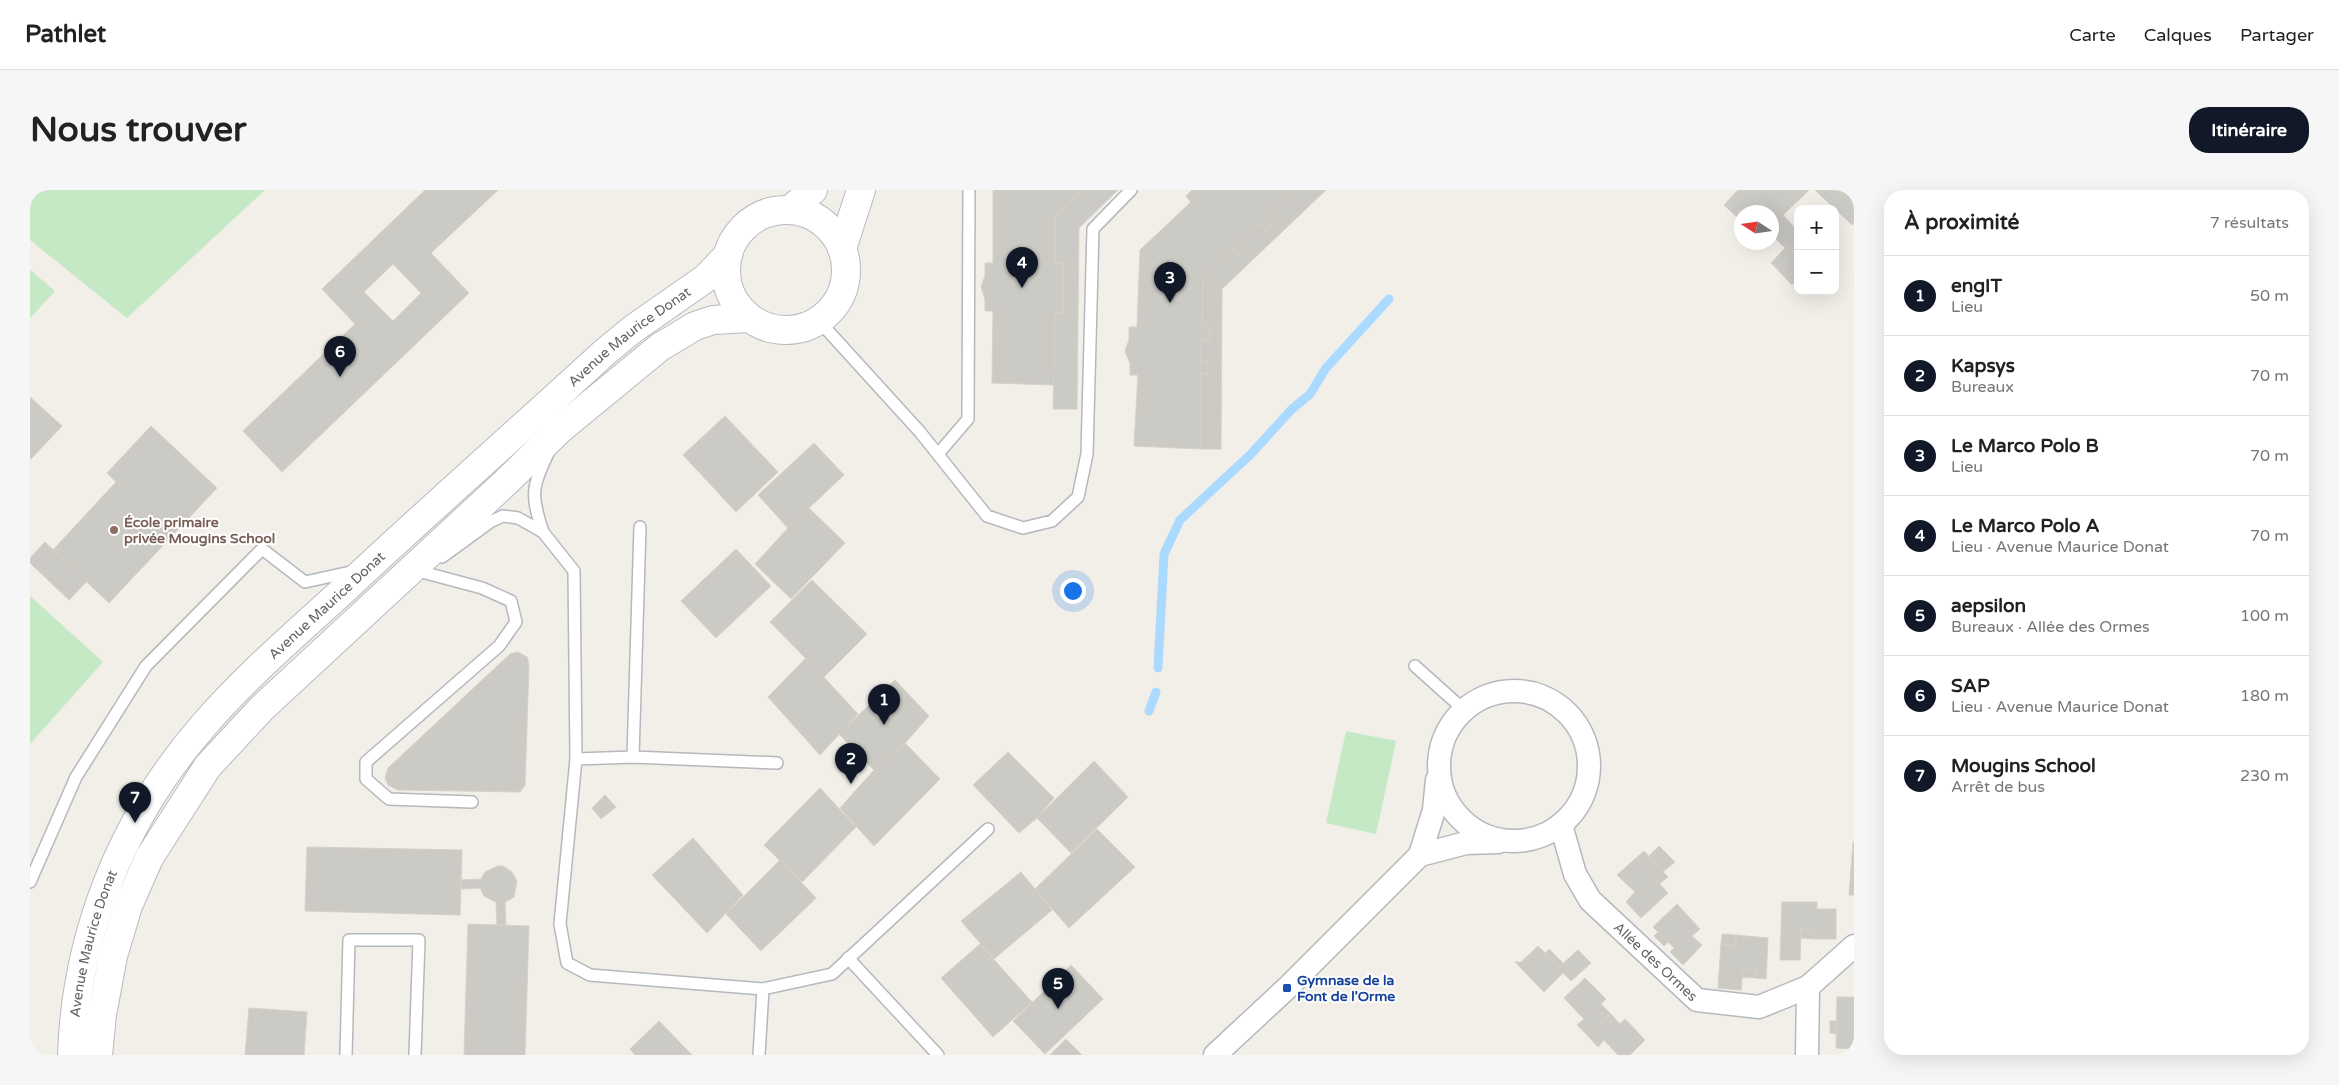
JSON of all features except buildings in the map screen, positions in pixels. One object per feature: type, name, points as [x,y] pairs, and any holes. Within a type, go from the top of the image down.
[{"type":"main road","points":[[790,210],[812,190]]},
{"type":"main road","points":[[842,249],[861,190]]},
{"type":"main road","points":[[790,210],[807,213],[822,222],[834,234],[842,249],[846,269],[844,289],[834,307],[819,321],[806,327],[776,330],[762,325],[749,318],[737,305],[729,290],[726,272],[728,255],[737,236],[752,221],[776,211],[790,210]]},
{"type":"main road","name":"Avenue Maurice Donat","points":[[72,1055],[73,1031],[82,966],[98,904],[120,853],[155,789],[204,726],[241,685],[366,568],[605,352],[633,329],[706,278],[728,255]]},
{"type":"main road","name":"Avenue Maurice Donat","points":[[98,1055],[102,1015],[113,956],[128,906],[149,858],[180,806],[208,766],[255,715],[505,484],[559,430],[660,346],[713,320],[749,318]]},
{"type":"street","points":[[1215,1055],[1287,988],[1420,855],[1434,810],[1438,757],[1443,739],[1451,723],[1463,709],[1483,696],[1507,690],[1531,691],[1553,700],[1572,716],[1584,737],[1590,760],[1587,784],[1578,807],[1561,825],[1546,834],[1528,840],[1466,843],[1420,855]]},
{"type":"street","points":[[1438,757],[1439,782],[1449,805],[1464,824],[1486,836],[1510,842]]},
{"type":"street","name":"Allée des Ormes","points":[[1561,825],[1575,874],[1590,900],[1697,1000],[1759,1007],[1808,987],[1854,946]]},
{"type":"street","points":[[1807,1055],[1808,987]]},
{"type":"lane","points":[[938,454],[968,419],[969,190]]},
{"type":"lane","points":[[819,321],[938,454],[987,516],[1023,528],[1052,521],[1078,496],[1087,454],[1092,229],[1131,190]]},
{"type":"lane","points":[[559,430],[537,478],[533,499],[543,532],[574,571],[576,759],[560,924],[567,963],[590,975],[763,989],[832,974],[988,829]]},
{"type":"lane","points":[[367,611],[490,522],[504,516],[518,518],[543,532]]},
{"type":"lane","points":[[633,757],[640,527]]},
{"type":"lane","points":[[30,882],[76,777],[146,666],[262,549],[305,582],[366,568]]},
{"type":"lane","points":[[422,572],[482,588],[511,601],[516,622],[499,646],[366,762],[366,779],[389,799],[472,802]]},
{"type":"lane","points":[[1415,666],[1463,709]]},
{"type":"lane","points":[[576,759],[633,757],[777,763]]},
{"type":"lane","points":[[346,1055],[349,940],[420,940],[416,1055]]},
{"type":"lane","points":[[848,958],[938,1055]]},
{"type":"lane","points":[[759,1055],[763,989]]},
{"type":"green space","points":[[30,190],[265,190],[127,318],[30,240]]},
{"type":"green space","points":[[30,270],[55,291],[30,318]]},
{"type":"green space","points":[[30,596],[103,662],[30,744]]},
{"type":"green space","points":[[1346,731],[1396,741],[1376,834],[1326,823]]},
{"type":"waterway","points":[[1158,668],[1164,554],[1180,520],[1252,453],[1291,410],[1310,394],[1326,368],[1389,299]]},
{"type":"waterway","points":[[1149,711],[1156,692]]},
{"type":"place","name":"Le Marco Polo A","points":[[1022,288]]},
{"type":"place","name":"Le Marco Polo B","points":[[1170,303]]},
{"type":"place","name":"SAP","points":[[340,377]]},
{"type":"place","name":"École primaire privée Mougins School","points":[[114,530]]},
{"type":"place","name":"engIT","points":[[884,725]]},
{"type":"place","name":"Kapsys","points":[[851,784]]},
{"type":"place","name":"Mougins School","points":[[135,823]]},
{"type":"place","name":"Gymnase de la Font de l'Orme","points":[[1287,988]]},
{"type":"place","name":"aepsilon","points":[[1058,1009]]}]
